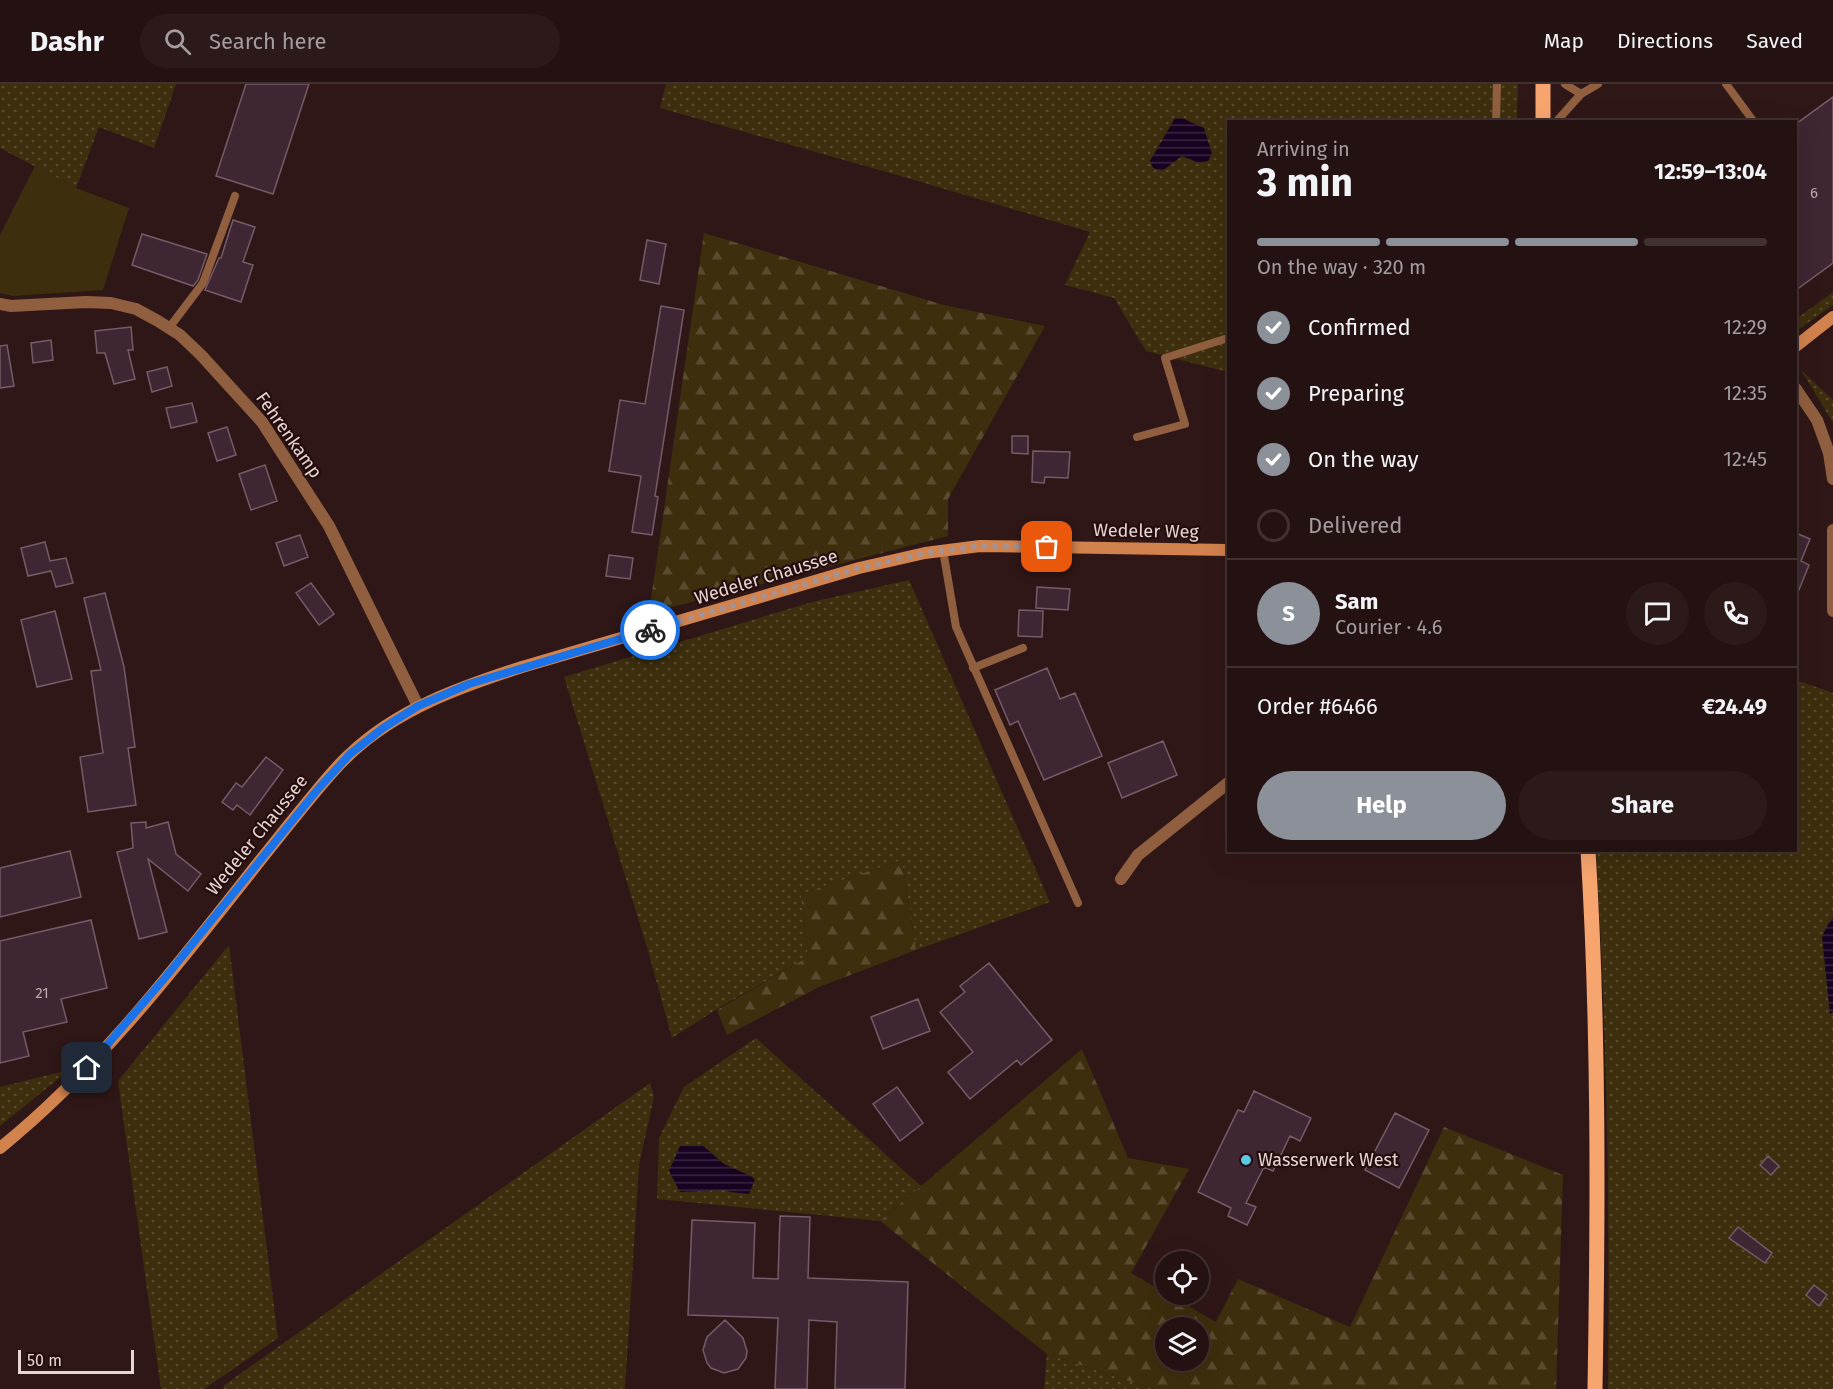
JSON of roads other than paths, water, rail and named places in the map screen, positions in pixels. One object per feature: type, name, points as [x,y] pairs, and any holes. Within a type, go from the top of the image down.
[{"type":"main road","points":[[1543,84],[1543,120]]},
{"type":"main road","points":[[1797,344],[1833,317]]},
{"type":"main road","name":"Wedeler Weg","points":[[920,554],[980,546],[1227,550]]},
{"type":"main road","name":"Wedeler Chaussee","points":[[0,1148],[36,1119],[113,1040],[312,796],[350,754],[383,728],[418,706],[469,684],[859,568],[920,554]]},
{"type":"main road","points":[[1588,852],[1593,935],[1598,1254],[1595,1389]]},
{"type":"street","name":"Fehrenkamp","points":[[0,304],[11,306],[86,302],[111,303],[136,309],[169,328],[201,355],[262,422],[329,526],[418,706]]},
{"type":"street","points":[[1797,390],[1817,420],[1829,453],[1833,479]]},
{"type":"street","points":[[1833,530],[1833,611]]},
{"type":"street","points":[[1121,879],[1138,855],[1227,784]]},
{"type":"lane","points":[[1496,120],[1497,84]]},
{"type":"lane","points":[[1565,84],[1581,94]]},
{"type":"lane","points":[[1558,120],[1581,94],[1598,84]]},
{"type":"lane","points":[[1726,84],[1753,120]]},
{"type":"lane","points":[[169,328],[203,283],[235,196]]},
{"type":"lane","points":[[1137,437],[1185,424],[1165,358],[1227,338]]},
{"type":"lane","points":[[943,550],[956,627],[1078,903]]},
{"type":"lane","points":[[973,668],[1023,648]]},
{"type":"place","name":"Wasserwerk West","points":[[1246,1160]]}]
